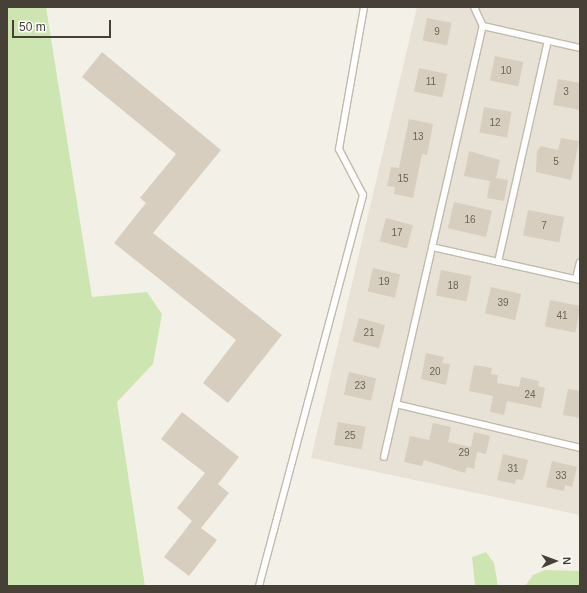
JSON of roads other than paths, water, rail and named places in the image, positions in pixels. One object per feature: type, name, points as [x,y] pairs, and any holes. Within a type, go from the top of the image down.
[{"type":"lane","points":[[259,586],[363,195],[339,149],[364,7]]},
{"type":"lane","points":[[384,457],[483,26],[474,7]]},
{"type":"lane","points":[[483,26],[580,48]]},
{"type":"lane","points":[[498,262],[548,41]]},
{"type":"lane","points":[[432,247],[578,279],[580,262]]},
{"type":"lane","points":[[396,404],[580,448]]}]
